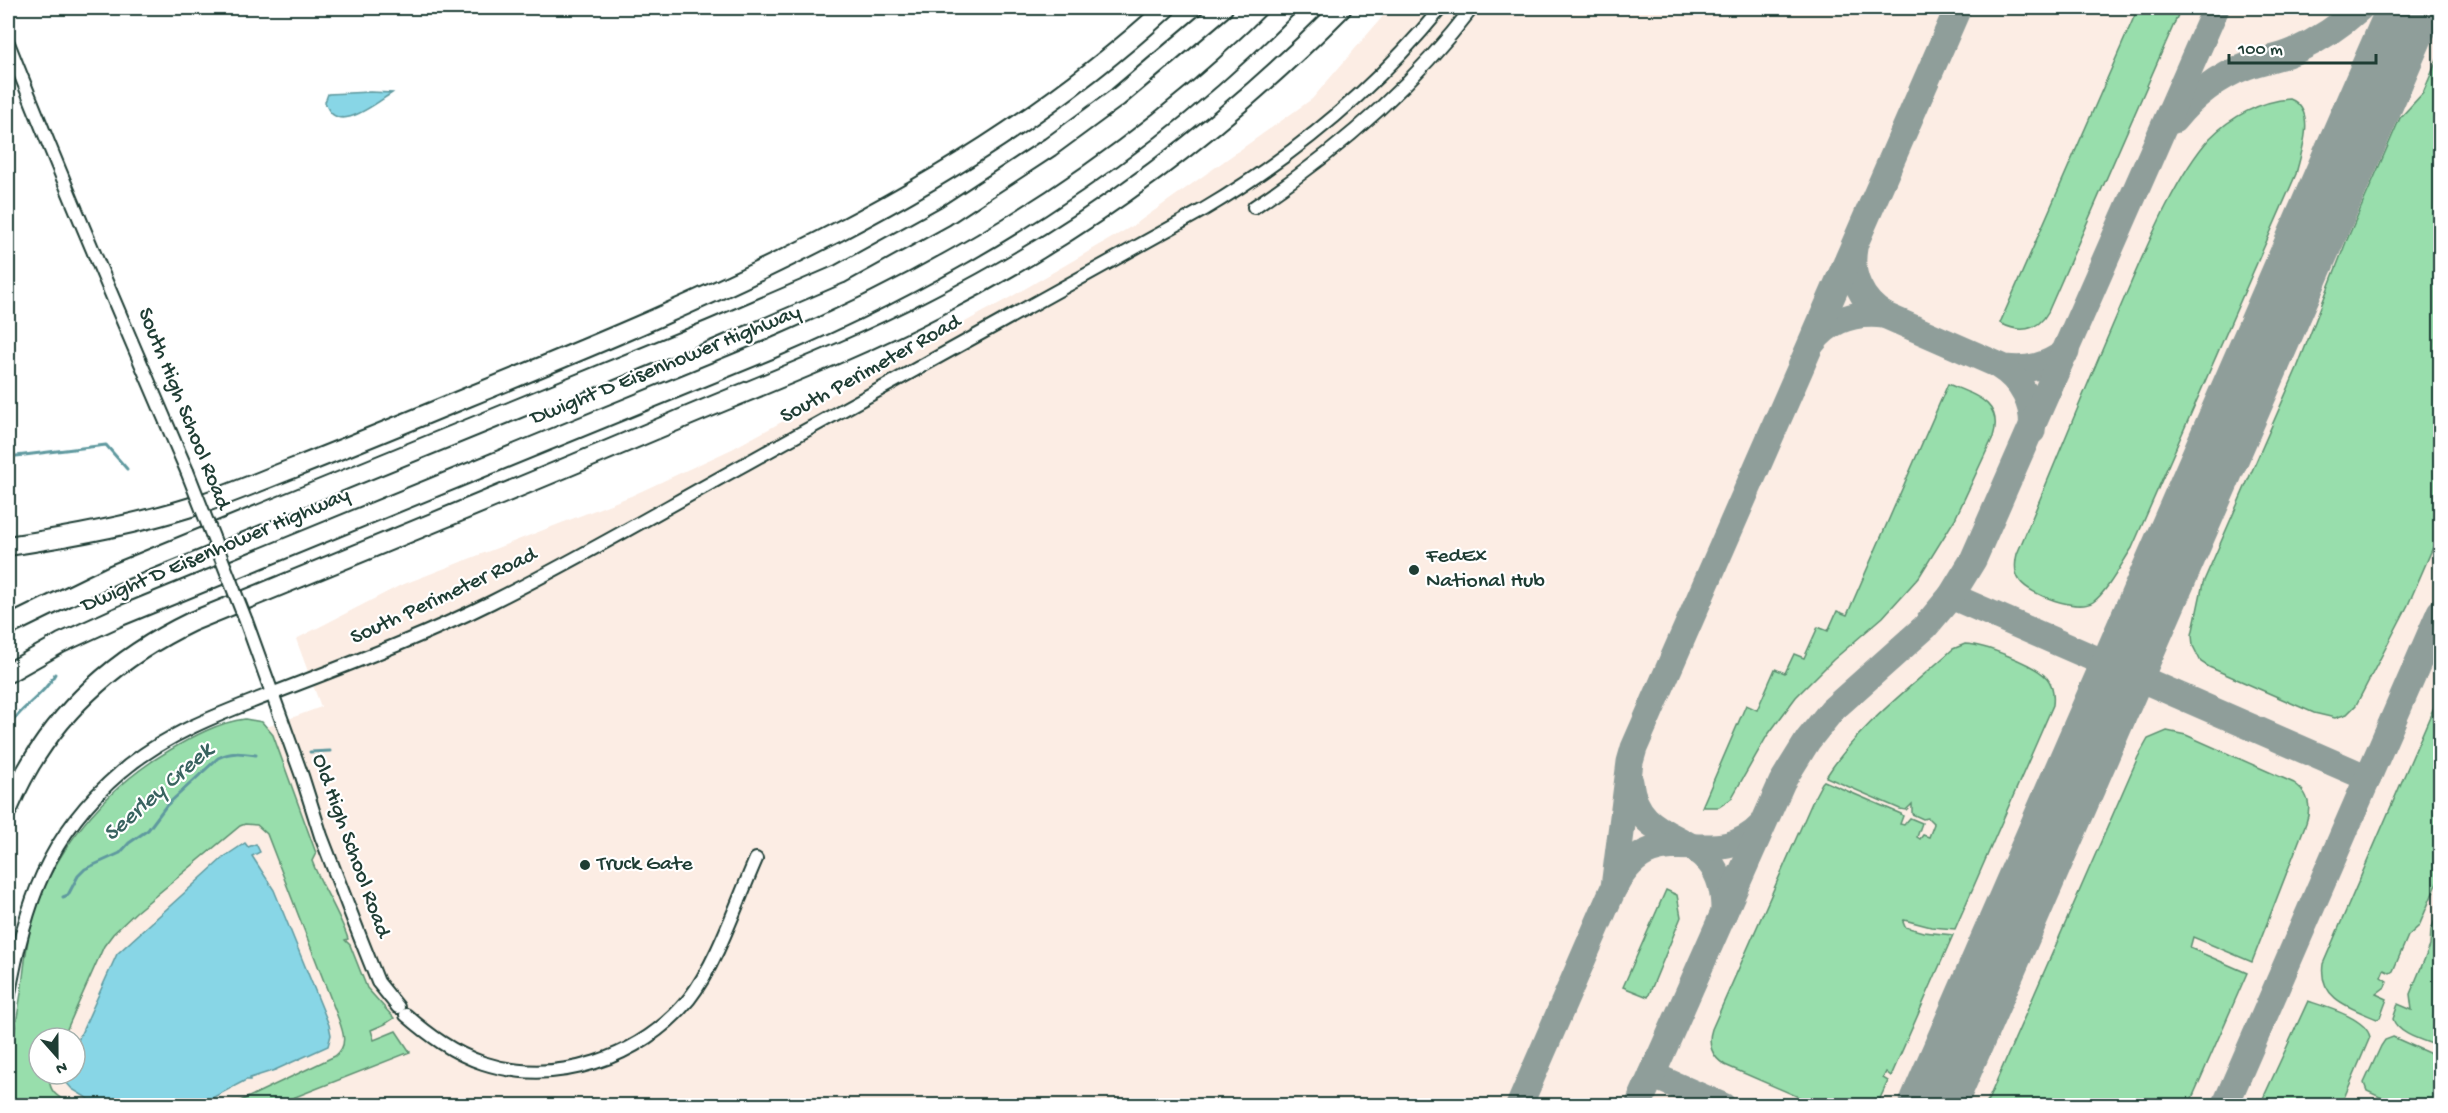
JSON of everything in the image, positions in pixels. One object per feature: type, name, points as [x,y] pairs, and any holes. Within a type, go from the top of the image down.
[{"type":"highway","points":[[8,546],[85,534],[148,520],[217,499],[631,330],[720,291],[815,245],[894,201],[971,153],[1074,82],[1166,8]]},
{"type":"highway","name":"Dwight D Eisenhower Highway","points":[[8,626],[105,578],[731,322],[840,274],[945,216],[1050,147],[1128,90],[1223,8]]},
{"type":"highway","name":"Dwight D Eisenhower Highway","points":[[8,673],[61,643],[118,617],[779,345],[910,284],[991,238],[1084,177],[1196,90],[1286,8]]},
{"type":"highway","points":[[8,809],[35,755],[61,719],[87,691],[141,648],[191,622],[817,363],[906,323],[969,290],[1057,238],[1153,174],[1246,98],[1342,8]]},
{"type":"highway","points":[[8,539],[85,534]]},
{"type":"street","name":"South Perimeter Road","points":[[273,694],[455,619],[520,588],[1203,210],[1246,184],[1320,130],[1384,72],[1441,8]]},
{"type":"street","points":[[1254,207],[1320,160],[1388,102],[1427,63],[1472,8]]},
{"type":"street","name":"South High School Road","points":[[8,43],[79,222],[102,270],[187,471],[273,694]]},
{"type":"street","points":[[8,999],[22,927],[37,884],[52,855],[80,814],[114,778],[154,747],[194,726],[273,694]]},
{"type":"street","name":"Old High School Road","points":[[273,694],[321,836],[378,982],[402,1011],[441,1043],[484,1063],[527,1071],[575,1067],[610,1058],[653,1033],[688,999],[704,976],[756,859]]},
{"type":"shaded area","points":[[1390,8],[2440,8],[2440,1105],[8,1106],[27,997],[242,736],[321,707],[296,639],[399,586],[631,496],[732,449],[1009,298],[1134,225],[1312,99]]},
{"type":"green space","points":[[2138,8],[2181,8],[2048,312],[2039,324],[2033,327],[2021,329],[2007,326],[2000,323]]},
{"type":"green space","points":[[2440,53],[2440,531],[2408,605],[2356,705],[2347,714],[2335,718],[2314,713],[2209,667],[2201,662],[2193,646],[2192,635],[2203,583],[2297,368],[2346,242],[2400,118],[2423,93]]},
{"type":"green space","points":[[2290,99],[2299,104],[2306,122],[2304,144],[2296,174],[2132,548],[2109,584],[2093,602],[2077,605],[2034,592],[2018,578],[2017,554],[2165,208],[2198,153],[2218,130],[2247,111],[2268,103]]},
{"type":"green space","points":[[1948,384],[1977,396],[1984,402],[1994,416],[1995,425],[1993,437],[1955,519],[1919,577],[1883,617],[1833,660],[1796,697],[1767,736],[1731,799],[1719,807],[1702,807],[1746,705],[1757,710],[1775,669],[1785,673],[1794,654],[1804,658],[1818,627],[1828,631],[1837,611],[1847,615]]},
{"type":"green space","points":[[1965,644],[1984,647],[2008,656],[2040,673],[2051,684],[2053,705],[1955,929],[1931,927],[1904,920],[1903,922],[1905,927],[1923,932],[1953,935],[1891,1076],[1886,1072],[1883,1078],[1888,1081],[1877,1105],[1817,1105],[1725,1065],[1717,1058],[1710,1045],[1712,1029],[1822,783],[1824,781],[1901,814],[1903,816],[1900,824],[1904,825],[1910,818],[1922,823],[1917,837],[1920,839],[1923,835],[1929,837],[1934,824],[1928,818],[1923,819],[1912,814],[1912,804],[1906,810],[1900,809],[1826,777],[1839,758],[1869,724],[1953,649]]},
{"type":"green space","points":[[2440,693],[2440,876],[2419,926],[2408,936],[2393,971],[2390,973],[2384,970],[2381,977],[2387,981],[2385,987],[2376,994],[2387,999],[2380,1018],[2377,1019],[2347,1006],[2331,994],[2323,976],[2323,964]]},
{"type":"green space","points":[[245,719],[262,722],[273,735],[316,853],[312,861],[344,929],[348,939],[345,940],[350,945],[367,988],[394,1018],[371,1030],[374,1040],[396,1031],[410,1052],[275,1105],[232,1105],[335,1056],[340,1052],[344,1042],[339,1020],[267,834],[257,825],[245,824],[136,912],[113,934],[104,946],[68,1026],[27,1026],[27,1086],[50,1086],[58,1096],[72,1105],[8,1105],[10,1062],[26,950],[40,898],[52,872],[84,824],[124,783],[146,765],[178,745],[225,723]]},
{"type":"green space","points":[[2167,731],[2186,735],[2294,783],[2303,791],[2309,806],[2306,823],[2252,962],[2193,937],[2190,948],[2247,973],[2189,1105],[1986,1105],[2138,757],[2148,739]]},
{"type":"green space","points":[[1666,890],[1677,895],[1681,917],[1648,997],[1623,987]]},
{"type":"green space","points":[[2440,908],[2440,1047],[2406,1033],[2396,1025],[2393,1019],[2398,1004],[2412,1010],[2410,994],[2430,946],[2431,930]]},
{"type":"green space","points":[[2308,1001],[2353,1019],[2367,1030],[2370,1037],[2341,1105],[2260,1105]]},
{"type":"green space","points":[[2393,1037],[2440,1058],[2440,1105],[2397,1105],[2367,1091],[2364,1083],[2381,1046],[2385,1040]]},
{"type":"water","points":[[392,93],[356,115],[346,118],[337,117],[330,112],[325,102],[328,94]]},
{"type":"water","points":[[245,843],[248,847],[256,844],[260,852],[252,856],[274,890],[329,1025],[331,1035],[328,1046],[275,1070],[250,1078],[199,1105],[100,1106],[69,1086],[87,1086],[87,1026],[84,1026],[117,954],[224,857]]},
{"type":"waterway","points":[[8,457],[106,445],[127,469]]},
{"type":"waterway","points":[[8,728],[45,689],[55,674]]},
{"type":"waterway","name":"Seerley Creek","points":[[310,752],[330,751]]},
{"type":"waterway","name":"Seerley Creek","points":[[63,897],[68,895],[78,876],[85,869],[120,853],[129,843],[148,830],[166,806],[218,758],[232,753],[256,755]]},
{"type":"taxiway","points":[[1519,1106],[1614,887],[1630,762],[1634,748],[1958,8]]},
{"type":"taxiway","points":[[1638,1106],[1782,782],[1808,740],[1832,710],[1925,627],[1951,596],[1973,560],[2216,8]]},
{"type":"taxiway","points":[[2174,120],[2189,103],[2216,81],[2247,66],[2304,47],[2329,32],[2360,8]]},
{"type":"taxiway","points":[[1854,248],[1853,268],[1858,286],[1869,302],[1884,315],[2005,368],[2022,369],[2037,366],[2066,352]]},
{"type":"taxiway","points":[[1813,342],[1827,328],[1845,319],[1854,316],[1884,315]]},
{"type":"taxiway","points":[[1999,366],[2014,378],[2025,394],[2031,412],[2032,431]]},
{"type":"taxiway","points":[[1951,596],[2368,778]]},
{"type":"taxiway","points":[[2225,1106],[2440,612]]},
{"type":"taxiway","points":[[1630,782],[1636,805],[1648,821],[1697,850],[1711,864],[1721,883],[1724,912]]},
{"type":"taxiway","points":[[1615,886],[1631,864],[1648,852],[1666,847],[1724,846],[1743,839],[1762,825]]},
{"type":"taxiway","points":[[1652,1075],[1723,1106]]},
{"type":"runway","points":[[1932,1106],[2411,8]]},
{"type":"place","name":"FedEx National Hub","points":[[1414,570]]},
{"type":"place","name":"Truck Gate","points":[[585,865]]}]
